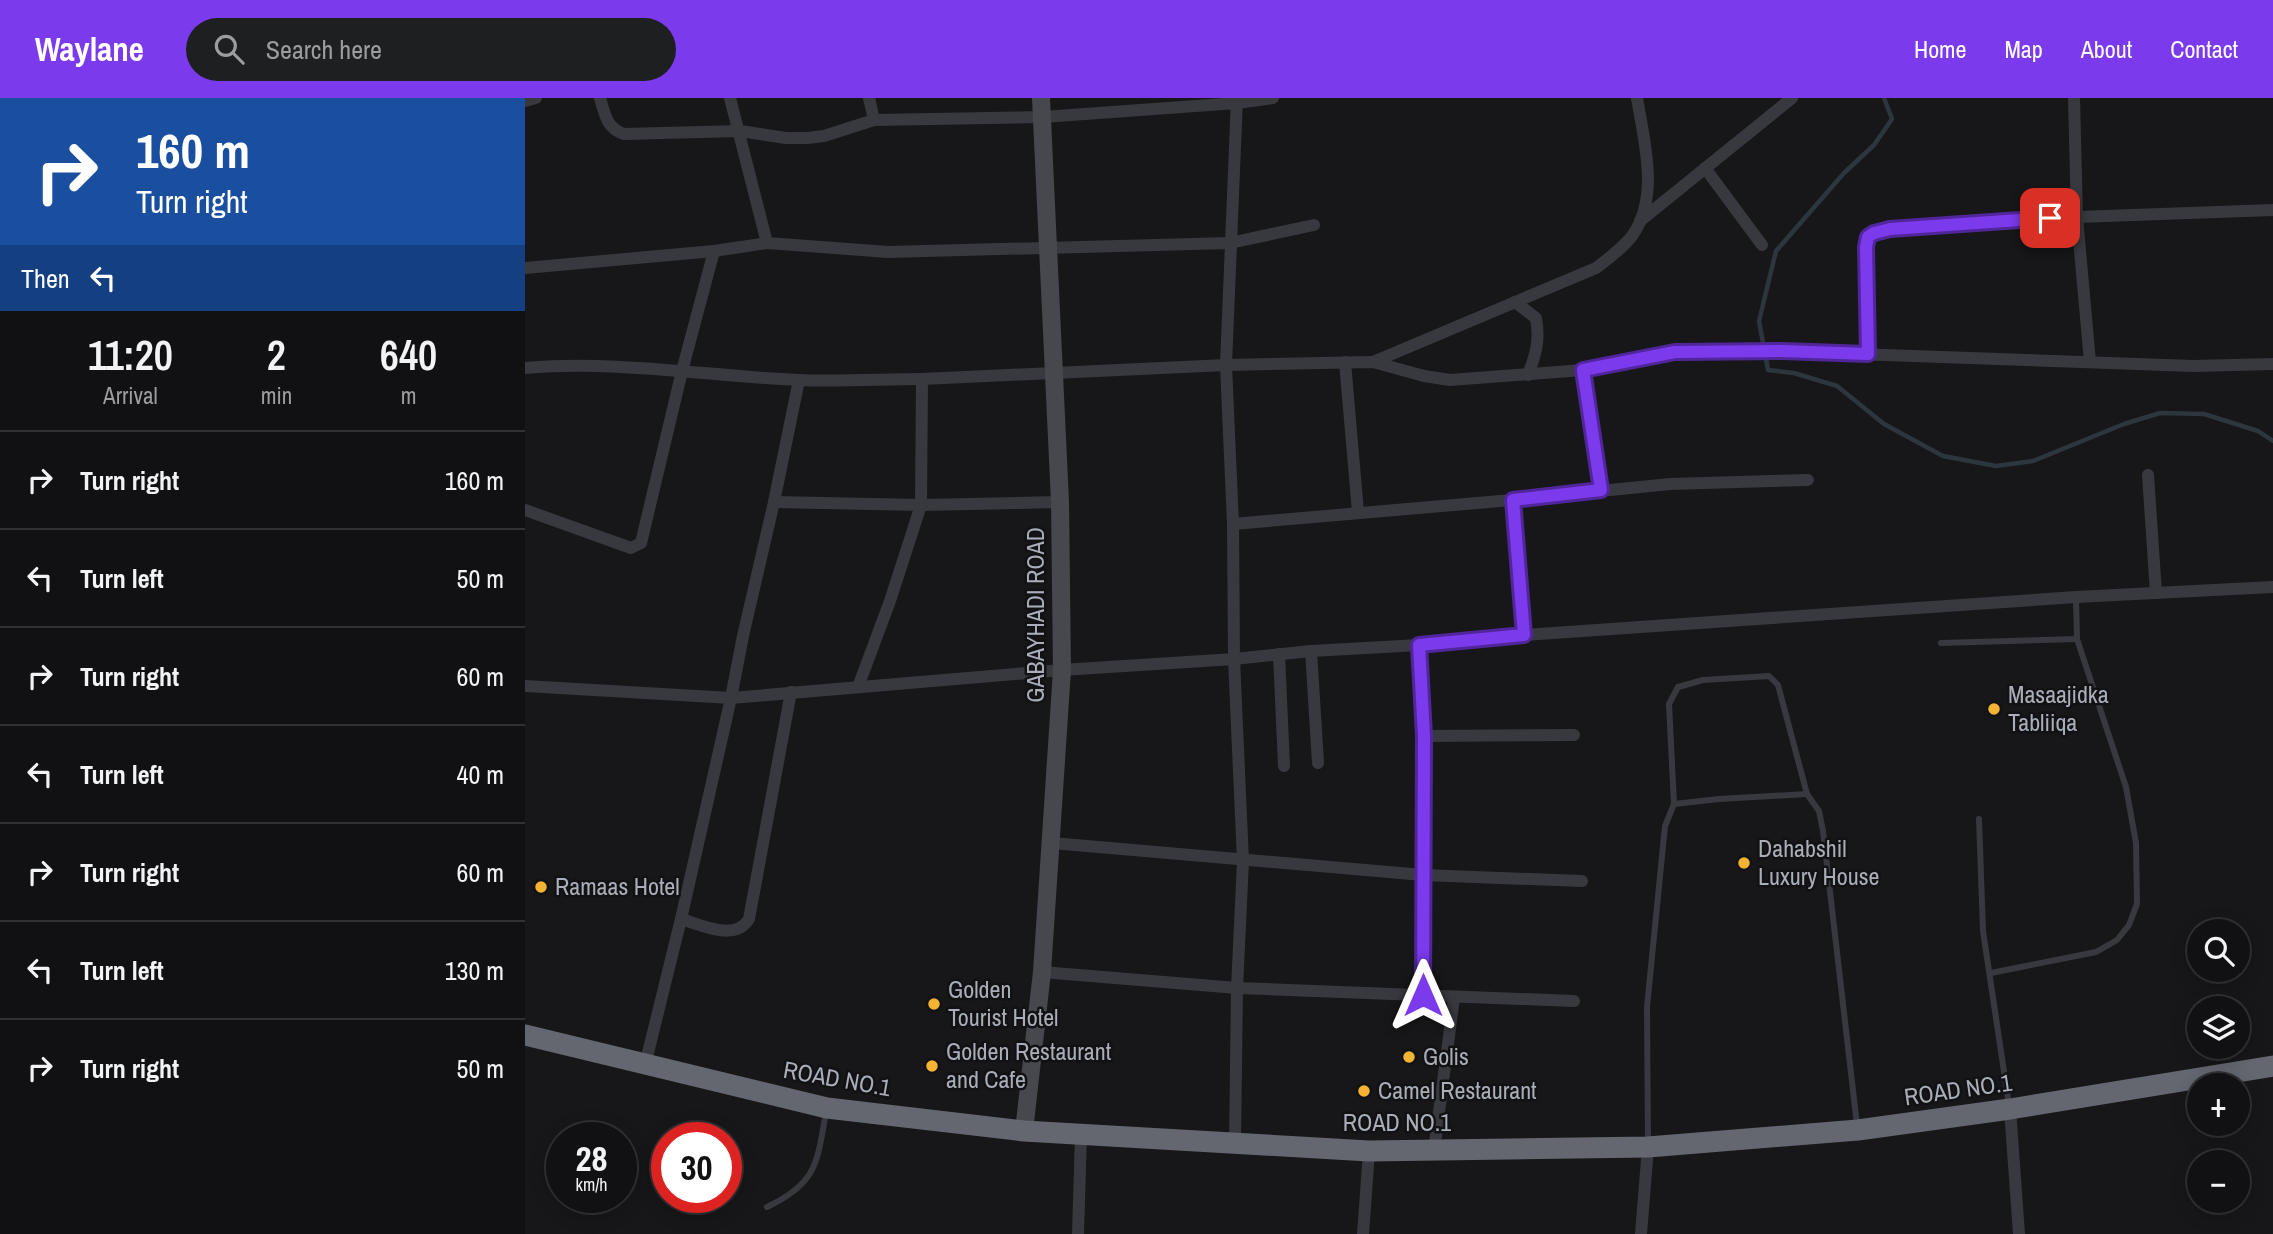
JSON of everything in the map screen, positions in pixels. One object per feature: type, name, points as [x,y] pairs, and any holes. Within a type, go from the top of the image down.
[{"type":"highway","name":"ROAD NO.1","points":[[525,1035],[827,1108],[1024,1131],[1369,1151],[1648,1147],[1858,1130],[2010,1110],[2273,1066]]},
{"type":"street","points":[[525,101],[536,98]]},
{"type":"street","points":[[600,98],[607,123],[614,131],[624,134],[740,131],[786,138],[807,138],[846,130],[874,120],[1042,117],[1273,98]]},
{"type":"street","points":[[730,98],[767,243]]},
{"type":"street","points":[[869,98],[874,120]]},
{"type":"street","name":"GABAYHADI ROAD","points":[[1024,1131],[1042,972],[1062,670],[1060,502],[1041,98]]},
{"type":"street","points":[[1373,362],[1596,268],[1622,248],[1634,234],[1646,202],[1647,164],[1637,98]]},
{"type":"street","points":[[1640,221],[1792,98]]},
{"type":"street","points":[[2074,98],[2077,217],[2090,362]]},
{"type":"street","points":[[1235,1144],[1237,988],[1243,861],[1226,365],[1237,100]]},
{"type":"street","points":[[1705,168],[1762,245]]},
{"type":"street","points":[[1868,354],[1866,247],[1868,237],[1874,233],[1890,229],[2077,217],[2273,210]]},
{"type":"street","points":[[525,268],[714,251],[767,243],[888,252],[1230,243],[1314,225]]},
{"type":"street","points":[[525,510],[631,548],[641,543],[714,251]]},
{"type":"street","points":[[1515,302],[1536,318],[1538,350],[1528,375]]},
{"type":"street","points":[[525,368],[578,364],[799,380],[922,379],[1226,365],[1373,362],[1450,380],[1583,370],[1675,352],[1742,350],[2193,366],[2273,364]]},
{"type":"street","points":[[1345,362],[1358,512]]},
{"type":"street","points":[[1583,370],[1601,490]]},
{"type":"street","points":[[858,687],[890,601],[921,505],[922,379]]},
{"type":"street","points":[[645,1065],[731,698],[799,380]]},
{"type":"street","points":[[2148,475],[2156,593]]},
{"type":"street","points":[[1233,524],[1670,484],[1808,480]]},
{"type":"street","points":[[1513,500],[1524,635]]},
{"type":"street","points":[[774,502],[921,505],[1060,502]]},
{"type":"street","points":[[525,686],[731,698],[1524,635],[2076,597],[2273,587]]},
{"type":"street","points":[[1419,645],[1424,736],[1423,995]]},
{"type":"street","points":[[1311,651],[1318,763]]},
{"type":"street","points":[[1279,654],[1284,766]]},
{"type":"street","points":[[681,919],[725,932],[741,928],[749,919],[791,692]]},
{"type":"street","points":[[1424,736],[1574,735]]},
{"type":"street","points":[[1052,843],[1423,875],[1582,881]]},
{"type":"street","points":[[1042,972],[1237,988],[1574,1001]]},
{"type":"street","points":[[1434,1150],[1454,998]]},
{"type":"street","points":[[2010,1110],[2019,1234]]},
{"type":"street","points":[[1078,1234],[1081,1134]]},
{"type":"street","points":[[1641,1234],[1648,1147]]},
{"type":"street","points":[[1363,1234],[1369,1151]]},
{"type":"lane","points":[[1991,973],[2096,951],[2117,940],[2129,925],[2137,904],[2136,843],[2126,787],[2077,639],[2076,597]]},
{"type":"lane","points":[[1941,643],[2077,639]]},
{"type":"lane","points":[[1648,1147],[1647,1007],[1663,838],[1674,804],[1669,704],[1678,687],[1703,680],[1769,676],[1778,685],[1807,794],[1819,811],[1823,831],[1858,1130]]},
{"type":"lane","points":[[1674,804],[1807,794]]},
{"type":"lane","points":[[1979,819],[1982,920],[2010,1110]]},
{"type":"lane","points":[[767,1207],[792,1196],[816,1166],[827,1108]]},
{"type":"waterway","points":[[1884,98],[1892,119],[1874,145],[1844,173],[1776,251],[1759,321],[1768,370],[1794,373],[1837,386],[1884,424],[1943,456],[1996,466],[2033,461],[2124,424],[2160,413],[2204,414],[2258,431],[2273,441]]},
{"type":"place","name":"Masaajidka Tabliiqa","points":[[1994,709]]},
{"type":"place","name":"Dahabshil Luxury House","points":[[1744,863]]},
{"type":"place","name":"Ramaas Hotel","points":[[541,887]]},
{"type":"place","name":"Golden Tourist Hotel","points":[[934,1004]]},
{"type":"place","name":"Golis","points":[[1409,1057]]},
{"type":"place","name":"Golden Restaurant and Cafe","points":[[932,1066]]},
{"type":"place","name":"Camel Restaurant","points":[[1364,1091]]},
{"type":"route","points":[[1423,995],[1424,736],[1419,645],[1524,635],[1513,500],[1601,490],[1583,370],[1675,352],[1742,350],[1868,354],[1868,237],[1890,229],[2050,218]]}]
